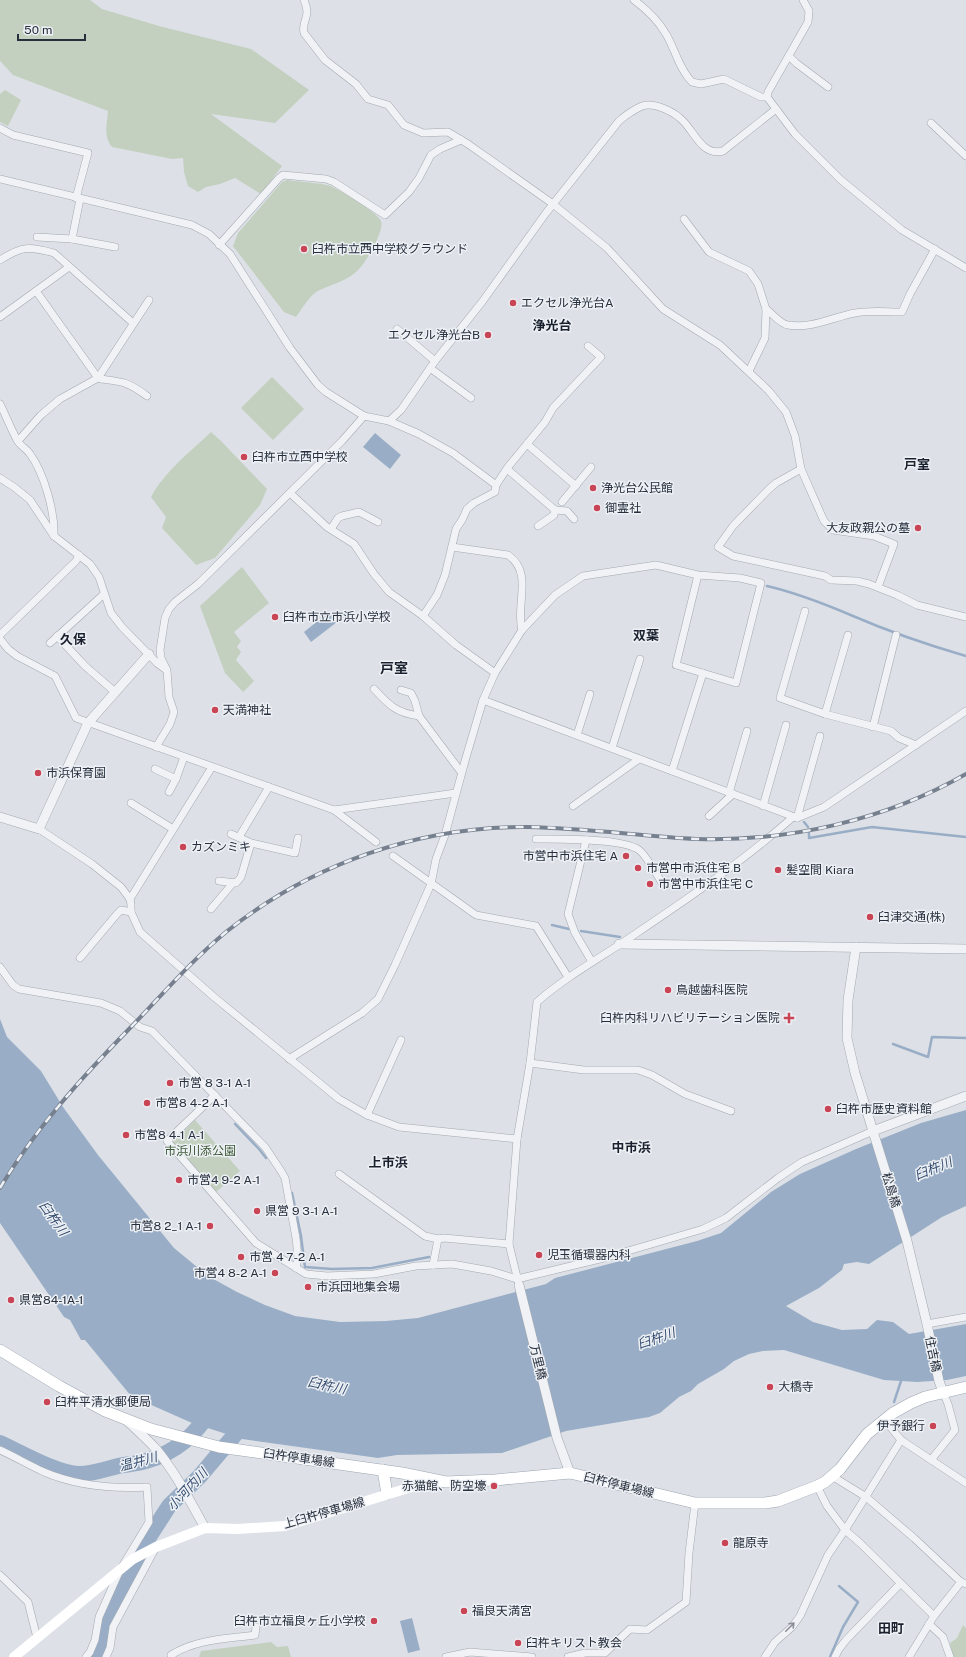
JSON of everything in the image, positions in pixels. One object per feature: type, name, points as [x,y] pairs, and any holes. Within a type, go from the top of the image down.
[{"type":"main road","points":[[0,1350],[59,1386],[105,1411],[126,1420]]},
{"type":"main road","name":"臼杵停車場線","points":[[126,1420],[174,1437],[219,1447],[383,1470],[446,1482],[496,1480],[570,1473],[695,1503],[765,1503],[778,1501],[825,1482],[840,1469],[867,1434],[884,1419],[911,1403],[943,1392],[966,1387]]},
{"type":"main road","points":[[383,1470],[387,1494]]},
{"type":"main road","name":"上臼杵停車場線","points":[[120,1570],[132,1559],[156,1547],[205,1528],[238,1530],[285,1526],[418,1485],[446,1482]]},
{"type":"main road","points":[[14,1657],[120,1570]]},
{"type":"street","points":[[304,0],[308,11],[303,28],[304,33],[326,60],[356,84],[368,98],[388,105],[404,125],[423,133],[448,132],[553,204],[607,248],[663,309],[711,339],[749,371],[779,401],[786,412],[795,436],[801,469],[824,521],[833,530],[874,536],[894,544],[878,587]]},
{"type":"street","points":[[634,0],[649,12],[666,34],[677,58],[692,82],[701,84],[724,79],[761,97],[767,97]]},
{"type":"street","points":[[767,97],[768,92],[808,22],[809,11],[804,0]]},
{"type":"street","points":[[789,56],[828,87]]},
{"type":"street","points":[[767,97],[795,134],[841,180],[902,230],[966,268]]},
{"type":"street","points":[[389,421],[401,410],[433,364],[482,302],[553,204],[619,122],[628,113],[644,106],[658,106],[671,112],[683,121],[702,146],[707,150],[716,153],[723,151],[776,109]]},
{"type":"street","points":[[931,123],[966,156]]},
{"type":"street","points":[[0,128],[13,134],[88,153],[78,199],[72,239]]},
{"type":"street","points":[[219,245],[283,175],[326,179],[334,182],[385,215],[409,192],[419,178],[431,155],[440,149],[461,140]]},
{"type":"street","points":[[0,179],[78,199],[192,225],[209,234],[230,254],[310,377],[326,392],[364,416],[389,421],[419,434],[453,453],[496,485]]},
{"type":"street","points":[[684,219],[709,252],[749,271],[758,284],[766,308],[764,338],[749,371]]},
{"type":"street","points":[[37,237],[72,239],[115,246]]},
{"type":"street","points":[[0,260],[22,248],[40,249],[54,253],[133,323]]},
{"type":"street","points":[[766,308],[783,323],[788,325],[808,325],[856,313],[878,310],[902,312],[910,294],[935,249]]},
{"type":"street","points":[[0,317],[69,266]]},
{"type":"street","points":[[36,291],[98,378],[125,382],[147,396]]},
{"type":"street","points":[[18,442],[41,415],[60,399],[98,378],[149,300]]},
{"type":"street","points":[[397,329],[471,398]]},
{"type":"street","points":[[424,616],[437,594],[445,575],[456,529],[467,509],[474,503],[495,492],[496,485],[507,469],[545,422],[553,408],[601,357],[588,346]]},
{"type":"street","points":[[0,404],[18,442],[29,452],[43,476],[51,509],[54,536]]},
{"type":"street","points":[[156,747],[170,724],[174,712],[169,697],[167,670],[161,658],[160,650],[165,618],[169,609],[175,602],[198,584],[290,493],[342,441],[364,416]]},
{"type":"street","points":[[527,444],[576,486]]},
{"type":"street","points":[[562,502],[591,468]]},
{"type":"street","points":[[507,469],[555,510],[567,511],[574,519]]},
{"type":"street","points":[[801,469],[776,483],[768,490],[733,526],[718,547],[733,556],[747,560],[825,576],[831,580],[842,582],[857,581],[878,587],[917,604],[966,617]]},
{"type":"street","points":[[0,478],[30,500],[54,536],[90,564],[97,574],[112,613],[122,627],[167,670]]},
{"type":"street","points":[[290,493],[313,516],[331,530],[354,544],[374,574],[389,592],[424,616],[456,645],[496,673]]},
{"type":"street","points":[[538,526],[554,515],[555,510]]},
{"type":"street","points":[[331,530],[338,518],[359,512],[378,522]]},
{"type":"street","points":[[452,547],[508,556],[515,560],[522,574],[522,630]]},
{"type":"street","points":[[0,635],[76,561],[79,555]]},
{"type":"street","points":[[289,1059],[362,1013],[378,999],[395,965],[431,884],[436,859],[483,700],[496,673],[522,630],[555,595],[583,576],[656,565],[698,575],[740,578],[761,583],[736,683],[676,665],[698,575]]},
{"type":"street","points":[[50,643],[104,594]]},
{"type":"street","points":[[805,610],[780,698],[825,714],[891,731],[899,738],[916,745]]},
{"type":"street","points":[[825,714],[848,635]]},
{"type":"street","points":[[57,636],[85,666],[115,692]]},
{"type":"street","points":[[873,727],[896,636]]},
{"type":"street","points":[[0,639],[8,649],[17,656],[55,676],[76,718],[334,810],[376,842]]},
{"type":"street","points":[[38,829],[88,723],[149,654]]},
{"type":"street","points":[[612,748],[640,659]]},
{"type":"street","points":[[672,771],[703,673]]},
{"type":"street","points":[[374,689],[395,709],[419,716]]},
{"type":"street","points":[[401,690],[411,693],[419,716],[461,772]]},
{"type":"street","points":[[577,735],[590,694]]},
{"type":"street","points":[[483,700],[795,818]]},
{"type":"street","points":[[518,1282],[509,1244],[517,1139],[530,1063],[537,1002],[568,977],[703,887],[763,844],[795,818],[824,807],[966,711]]},
{"type":"street","points":[[763,806],[786,725]]},
{"type":"street","points":[[709,816],[731,794],[747,731]]},
{"type":"street","points":[[795,818],[820,736]]},
{"type":"street","points":[[169,792],[176,780],[184,757]]},
{"type":"street","points":[[573,806],[639,759]]},
{"type":"street","points":[[130,899],[212,767]]},
{"type":"street","points":[[156,769],[176,780]]},
{"type":"street","points":[[239,837],[269,787]]},
{"type":"street","points":[[334,810],[456,793]]},
{"type":"street","points":[[131,803],[173,829]]},
{"type":"street","points":[[0,817],[38,829],[92,864],[121,887],[130,899],[131,912],[140,932],[173,962],[339,1099],[367,1115],[399,1127],[517,1139]]},
{"type":"street","points":[[232,834],[251,844],[295,853],[298,838]]},
{"type":"street","points":[[536,838],[586,840],[629,845],[640,850],[662,882]]},
{"type":"street","points":[[586,840],[568,914],[575,933],[592,962]]},
{"type":"street","points":[[211,909],[241,877],[251,844]]},
{"type":"street","points":[[393,856],[476,915],[536,926],[568,977]]},
{"type":"street","points":[[219,881],[234,883]]},
{"type":"street","points":[[80,958],[121,910],[131,912]]},
{"type":"street","points":[[619,944],[966,949]]},
{"type":"street","name":"松島橋","points":[[856,948],[848,1000],[847,1038],[855,1073],[907,1241],[928,1326]]},
{"type":"street","points":[[0,967],[13,985],[19,990],[101,1003],[120,1011],[140,1028],[152,1031],[215,1095],[266,1147],[285,1178],[296,1238],[298,1258],[296,1268]]},
{"type":"street","points":[[367,1115],[402,1040]]},
{"type":"street","points":[[530,1063],[584,1070],[638,1070],[652,1075],[685,1094],[731,1110]]},
{"type":"street","points":[[215,1095],[167,1141],[256,1243],[296,1268],[306,1274],[327,1276],[374,1274],[416,1266],[452,1264],[491,1271],[518,1282],[703,1229],[726,1218],[778,1178],[802,1162],[874,1135],[966,1096]]},
{"type":"street","points":[[338,1174],[425,1236],[438,1239],[444,1238],[509,1244]]},
{"type":"street","points":[[434,1265],[438,1239]]},
{"type":"street","name":"万里橋","points":[[518,1282],[557,1438],[570,1473]]},
{"type":"street","points":[[928,1326],[966,1317]]},
{"type":"street","name":"住吉橋","points":[[928,1326],[939,1381],[943,1392]]},
{"type":"street","points":[[931,1460],[955,1430],[943,1392]]},
{"type":"street","points":[[884,1419],[901,1440],[966,1483]]},
{"type":"street","points":[[126,1420],[156,1449],[169,1466],[189,1498],[205,1528]]},
{"type":"street","points":[[765,1657],[775,1642],[792,1627],[800,1616],[828,1555],[901,1440]]},
{"type":"street","points":[[0,1450],[45,1472],[76,1483],[108,1487],[148,1487],[149,1522],[120,1570],[99,1617],[95,1640],[86,1657]]},
{"type":"street","points":[[832,1476],[866,1497],[963,1583],[934,1616],[910,1657]]},
{"type":"street","points":[[816,1486],[827,1506],[845,1530],[934,1616]]},
{"type":"street","points":[[568,1657],[605,1652],[630,1629],[647,1630],[686,1602],[689,1553],[695,1503]]},
{"type":"street","points":[[106,1657],[110,1648],[113,1627],[156,1547]]},
{"type":"street","points":[[0,1575],[28,1602],[37,1638]]},
{"type":"street","points":[[835,1657],[846,1640],[900,1584]]},
{"type":"street","points":[[929,1624],[943,1637],[950,1657]]},
{"type":"street","points":[[172,1657],[171,1655],[182,1648],[200,1642],[255,1635],[256,1627]]},
{"type":"street","points":[[446,1657],[470,1652],[532,1657]]},
{"type":"green space","points":[[0,0],[90,0],[102,9],[159,26],[251,49],[309,90],[275,123],[211,114],[282,166],[261,194],[235,178],[220,184],[206,187],[198,192],[188,186],[184,172],[183,158],[172,159],[112,147],[107,139],[106,125],[108,111],[13,75],[0,61]]},
{"type":"green space","points":[[5,90],[21,100],[8,126],[0,122],[0,94]]},
{"type":"green space","name":"臼杵市立西中学校グラウンド","points":[[287,180],[331,186],[373,212],[381,221],[380,232],[377,240],[360,268],[348,278],[312,295],[296,317],[284,312],[233,246],[238,233],[282,182]]},
{"type":"green space","points":[[272,377],[304,409],[273,440],[241,408]]},
{"type":"green space","points":[[211,432],[267,489],[260,505],[215,558],[196,565],[162,528],[166,517],[151,497],[171,470],[186,454]]},
{"type":"green space","points":[[242,567],[269,603],[234,632],[241,641],[237,647],[241,652],[236,660],[254,681],[243,692],[225,673],[200,606]]},
{"type":"green space","name":"市浜川添公園","points":[[195,1120],[240,1171],[216,1192],[172,1143]]},
{"type":"green space","points":[[963,1625],[966,1628],[966,1657],[953,1657],[950,1643],[957,1638]]},
{"type":"green space","points":[[271,1642],[277,1647],[288,1646],[291,1657],[199,1657],[201,1651]]},
{"type":"water","points":[[375,433],[401,455],[390,469],[363,447]]},
{"type":"water","points":[[329,612],[337,622],[311,642],[304,632]]},
{"type":"water","name":"臼杵川","points":[[0,1019],[7,1037],[41,1071],[63,1107],[98,1155],[174,1248],[208,1276],[265,1305],[295,1316],[340,1322],[386,1321],[418,1318],[546,1284],[555,1278],[697,1241],[721,1233],[771,1192],[800,1174],[856,1149],[921,1123],[966,1110],[966,1206],[942,1217],[869,1264],[857,1262],[844,1264],[842,1270],[819,1288],[786,1306],[813,1322],[842,1330],[867,1329],[877,1320],[893,1322],[909,1334],[966,1324],[966,1376],[947,1380],[917,1382],[884,1380],[784,1350],[763,1351],[749,1354],[734,1361],[724,1369],[698,1384],[691,1391],[679,1397],[660,1413],[649,1417],[566,1431],[502,1453],[397,1455],[378,1458],[242,1439],[192,1423],[131,1396],[85,1340],[81,1340],[70,1320],[64,1317],[0,1223]]},
{"type":"water","points":[[412,1618],[420,1650],[408,1653],[400,1621]]},
{"type":"waterway","points":[[767,586],[811,599],[895,633],[966,656]]},
{"type":"waterway","points":[[804,822],[808,827]]},
{"type":"waterway","points":[[809,833],[809,838],[872,827],[966,837]]},
{"type":"waterway","points":[[552,925],[569,929]]},
{"type":"waterway","points":[[581,931],[620,937]]},
{"type":"waterway","points":[[893,1044],[928,1057],[932,1037],[966,1038]]},
{"type":"waterway","points":[[235,1124],[266,1158]]},
{"type":"waterway","points":[[292,1193],[301,1236],[305,1267],[332,1269],[372,1268],[429,1257]]},
{"type":"waterway","points":[[894,1402],[902,1378]]},
{"type":"waterway","name":"温井川","points":[[0,1443],[50,1467],[70,1473],[89,1473],[143,1462],[167,1453],[192,1434],[213,1408]]},
{"type":"waterway","name":"小河内川","points":[[97,1657],[103,1649],[107,1619],[119,1599],[149,1537],[169,1506],[200,1476],[248,1419]]},
{"type":"waterway","points":[[830,1657],[843,1627],[858,1602],[839,1586]]},
{"type":"railway","points":[[0,1188],[28,1145],[78,1084],[177,978],[213,943],[259,908],[294,887],[330,869],[368,854],[407,842],[447,833],[487,828],[528,827],[591,830],[696,839],[766,837],[801,832],[870,816],[903,804],[966,774]]},
{"type":"place","name":"臼杵市立西中学校グラウンド","points":[[304,249]]},
{"type":"place","name":"エクセル浄光台A","points":[[513,303]]},
{"type":"place","name":"エクセル浄光台B","points":[[488,335]]},
{"type":"place","name":"臼杵市立西中学校","points":[[244,457]]},
{"type":"place","name":"浄光台公民館","points":[[593,488]]},
{"type":"place","name":"御霊社","points":[[597,508]]},
{"type":"place","name":"大友政親公の墓","points":[[918,528]]},
{"type":"place","name":"臼杵市立市浜小学校","points":[[275,617]]},
{"type":"place","name":"天満神社","points":[[215,710]]},
{"type":"place","name":"市浜保育園","points":[[38,773]]},
{"type":"place","name":"カズンミキ","points":[[183,847]]},
{"type":"place","name":"市営中市浜住宅 A","points":[[626,856]]},
{"type":"place","name":"市営中市浜住宅 B","points":[[638,868]]},
{"type":"place","name":"髪空間 Kiara","points":[[778,870]]},
{"type":"place","name":"市営中市浜住宅 C","points":[[650,884]]},
{"type":"place","name":"臼津交通(株)","points":[[870,917]]},
{"type":"place","name":"鳥越歯科医院","points":[[668,990]]},
{"type":"place","name":"臼杵内科リハビリテーション医院","points":[[789,1018]]},
{"type":"place","name":"市営 8 3-1 A-1","points":[[170,1083]]},
{"type":"place","name":"市営8 4-2 A-1","points":[[147,1103]]},
{"type":"place","name":"臼杵市歴史資料館","points":[[828,1109]]},
{"type":"place","name":"市営8 4-1 A-1","points":[[126,1135]]},
{"type":"place","name":"市営4 9-2 A-1","points":[[179,1180]]},
{"type":"place","name":"県営 9 3-1 A-1","points":[[257,1211]]},
{"type":"place","name":"市営8 2_1 A-1","points":[[210,1226]]},
{"type":"place","name":"児玉循環器内科","points":[[539,1255]]},
{"type":"place","name":"市営 4 7-2 A-1","points":[[241,1257]]},
{"type":"place","name":"市営4 8-2 A-1","points":[[275,1273]]},
{"type":"place","name":"市浜団地集会場","points":[[308,1287]]},
{"type":"place","name":"県営84-1A-1","points":[[11,1300]]},
{"type":"place","name":"大橋寺","points":[[770,1387]]},
{"type":"place","name":"臼杵平清水郵便局","points":[[47,1402]]},
{"type":"place","name":"伊予銀行","points":[[933,1426]]},
{"type":"place","name":"赤猫館、防空壕","points":[[494,1486]]},
{"type":"place","name":"龍原寺","points":[[725,1543]]},
{"type":"place","name":"福良天満宮","points":[[464,1611]]},
{"type":"place","name":"臼杵市立福良ヶ丘小学校","points":[[374,1621]]},
{"type":"place","name":"臼杵キリスト教会","points":[[518,1643]]},
{"type":"district","name":"浄光台","points":[[552,325]]},
{"type":"district","name":"戸室","points":[[917,464]]},
{"type":"district","name":"双葉","points":[[646,635]]},
{"type":"district","name":"久保","points":[[73,639]]},
{"type":"district","name":"戸室","points":[[394,668]]},
{"type":"district","name":"中市浜","points":[[631,1147]]},
{"type":"district","name":"上市浜","points":[[388,1162]]},
{"type":"district","name":"田町","points":[[891,1628]]}]
